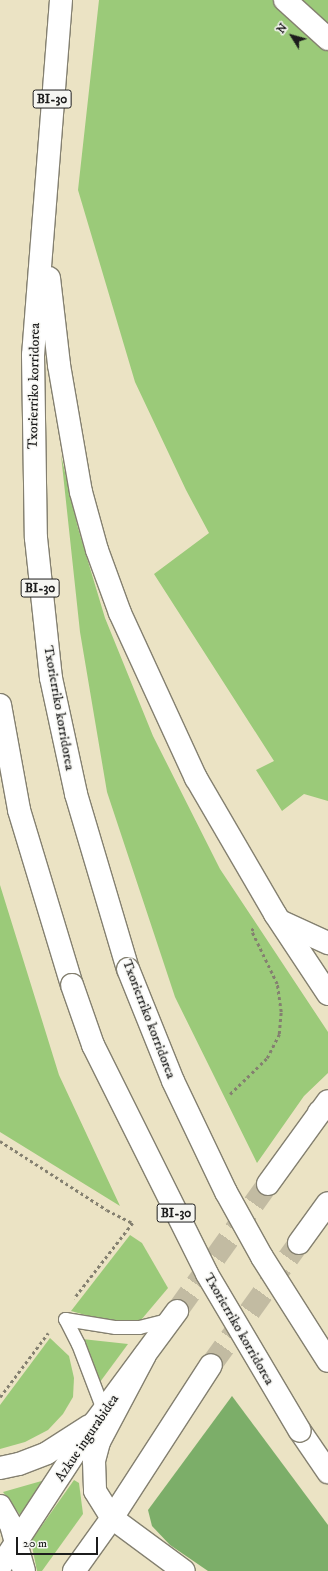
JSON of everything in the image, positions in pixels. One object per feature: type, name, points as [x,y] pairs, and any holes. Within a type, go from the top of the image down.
[{"type":"main road","name":"Txorierriko korridorea","points":[[61,0],[44,197],[32,369],[34,490],[41,597],[51,678],[76,794],[128,969],[173,1081],[226,1192],[262,1257],[328,1361]]},
{"type":"main road","points":[[285,0],[328,39]]},
{"type":"main road","points":[[44,197],[51,309],[59,365],[81,492],[97,550],[120,613],[196,778],[277,918],[328,994]]},
{"type":"main road","name":"Txorierriko korridorea","points":[[0,705],[19,810],[72,985],[93,1045],[204,1268],[300,1431],[328,1472]]},
{"type":"main road","points":[[277,918],[328,943]]},
{"type":"main road","points":[[268,1184],[325,1107]]},
{"type":"main road","points":[[300,1243],[328,1203]]},
{"type":"main road","name":"Azkue ingurabidea","points":[[0,1567],[100,1417],[174,1315]]},
{"type":"main road","points":[[146,1355],[99,1442],[94,1461],[94,1491],[112,1518],[184,1571]]},
{"type":"main road","points":[[74,1571],[112,1518],[211,1365]]},
{"type":"main road","points":[[0,1468],[20,1464],[47,1453],[100,1417]]},
{"type":"main road","points":[[0,1506],[11,1525],[24,1571]]},
{"type":"lane","points":[[100,1417],[78,1344],[65,1319],[115,1327],[139,1327],[174,1315]]},
{"type":"path","points":[[230,1094],[268,1058],[279,1034],[281,1012],[277,984],[250,930],[277,918]]},
{"type":"path","points":[[0,1141],[107,1210],[134,1223]]},
{"type":"green space","points":[[99,0],[328,0],[328,801],[304,794],[282,811],[256,770],[274,761],[154,574],[209,533],[186,490],[135,382],[78,190]]},
{"type":"green space","points":[[61,455],[78,528],[105,618],[153,736],[220,869],[328,1032],[328,1073],[304,1096],[257,1163],[175,997],[107,792],[80,632]]},
{"type":"green space","points":[[0,885],[59,1075],[120,1206],[0,1132]]},
{"type":"green space","points":[[130,1235],[142,1243],[168,1288],[141,1320],[103,1320],[71,1311]]},
{"type":"green space","points":[[50,1338],[69,1356],[74,1378],[73,1397],[63,1414],[48,1430],[25,1442],[0,1449],[0,1405]]},
{"type":"green space","points":[[82,1339],[128,1344],[100,1382]]},
{"type":"green space","points":[[232,1396],[328,1525],[328,1571],[208,1571],[170,1545],[152,1526],[148,1510]]},
{"type":"green space","points":[[45,1480],[23,1519],[3,1492]]},
{"type":"green space","points":[[74,1480],[79,1483],[83,1514],[42,1571],[37,1571],[31,1541]]},
{"type":"tunnel","points":[[177,1311],[268,1184]]},
{"type":"tunnel","points":[[211,1365],[299,1243]]}]
